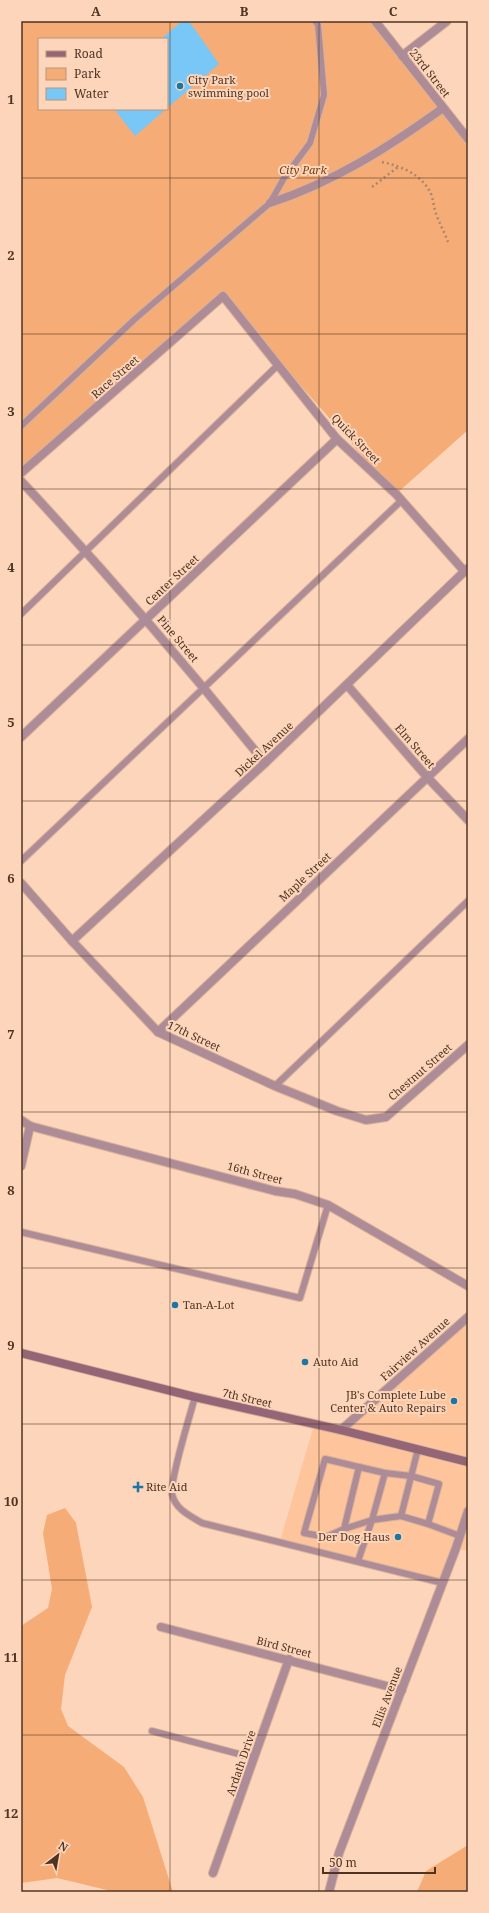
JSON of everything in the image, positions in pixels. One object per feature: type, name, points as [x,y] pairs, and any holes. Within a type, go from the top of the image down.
[{"type":"main road","name":"7th Street","points":[[21,1353],[195,1397],[341,1430],[467,1461]]},
{"type":"street","name":"23rd Street","points":[[375,21],[468,139]]},
{"type":"street","points":[[402,56],[447,21]]},
{"type":"street","points":[[270,203],[328,181],[405,136],[444,108]]},
{"type":"street","name":"Quick Street","points":[[223,296],[337,439],[402,500],[466,570]]},
{"type":"street","name":"Race Street","points":[[21,473],[223,296]]},
{"type":"street","name":"Center Street","points":[[21,737],[337,439]]},
{"type":"street","name":"Pine Street","points":[[21,481],[87,552],[204,686],[265,763]]},
{"type":"street","name":"Dickel Avenue","points":[[72,942],[265,763],[466,570]]},
{"type":"street","name":"Elm Street","points":[[347,685],[427,777],[468,820]]},
{"type":"street","name":"Maple Street","points":[[158,1032],[468,739]]},
{"type":"street","name":"17th Street","points":[[21,883],[72,942],[158,1032],[275,1086],[337,1111],[366,1120],[386,1116]]},
{"type":"street","name":"Chestnut Street","points":[[386,1116],[468,1045]]},
{"type":"street","name":"16th Street","points":[[21,1120],[30,1126],[275,1191],[295,1194],[328,1205],[468,1286]]},
{"type":"street","points":[[21,1166],[30,1126]]},
{"type":"street","name":"Fairview Avenue","points":[[341,1430],[468,1317]]},
{"type":"street","name":"Ellis Avenue","points":[[329,1892],[339,1852],[443,1583],[468,1512]]},
{"type":"street","name":"Bird Street","points":[[161,1627],[289,1659],[402,1690]]},
{"type":"street","name":"Ardath Drive","points":[[213,1873],[289,1659]]},
{"type":"lane","points":[[21,426],[135,319],[270,203],[284,178],[310,143],[324,95],[318,25],[315,21]]},
{"type":"lane","points":[[21,614],[87,552],[92,544],[278,366]]},
{"type":"lane","points":[[21,861],[402,500]]},
{"type":"lane","points":[[275,1086],[468,902]]},
{"type":"lane","points":[[21,1232],[300,1298],[328,1205]]},
{"type":"lane","points":[[195,1397],[174,1478],[172,1494],[182,1511],[202,1522],[443,1583]]},
{"type":"lane","points":[[401,1516],[418,1449]]},
{"type":"lane","points":[[428,1524],[439,1484],[411,1476],[385,1473],[325,1459],[304,1533],[326,1537],[344,1529],[372,1520],[401,1516],[460,1536]]},
{"type":"lane","points":[[344,1529],[359,1467]]},
{"type":"lane","points":[[358,1561],[372,1520],[385,1473]]},
{"type":"lane","points":[[152,1731],[254,1758]]},
{"type":"path","points":[[371,157],[398,166],[420,179],[430,190],[436,215],[448,242]]},
{"type":"path","points":[[372,186],[398,166]]},
{"type":"shaded area","points":[[468,1317],[468,1551],[456,1548],[443,1583],[280,1541],[314,1425],[341,1430]]},
{"type":"green space","name":"City Park","points":[[21,21],[374,21],[468,139],[468,430],[396,494],[223,297],[21,473]]},
{"type":"green space","points":[[65,1508],[76,1523],[92,1607],[65,1675],[61,1709],[68,1726],[124,1767],[143,1797],[173,1892],[109,1892],[107,1890],[57,1878],[21,1883],[21,1626],[48,1608],[52,1589],[43,1533],[47,1515]]},
{"type":"green space","points":[[468,1845],[468,1892],[417,1892],[426,1871]]},
{"type":"water","name":"City Park swimming pool","points":[[182,21],[189,21],[219,64],[168,107],[168,38],[162,38]]},
{"type":"water","name":"City Park swimming pool","points":[[115,110],[165,110],[135,136]]},
{"type":"place","name":"City Park swimming pool","points":[[180,86]]},
{"type":"place","name":"Tan-A-Lot","points":[[175,1305]]},
{"type":"place","name":"Auto Aid","points":[[305,1362]]},
{"type":"place","name":"JB's Complete Lube Center & Auto Repairs","points":[[454,1401]]},
{"type":"place","name":"Rite Aid","points":[[138,1487]]},
{"type":"place","name":"Der Dog Haus","points":[[398,1537]]}]
